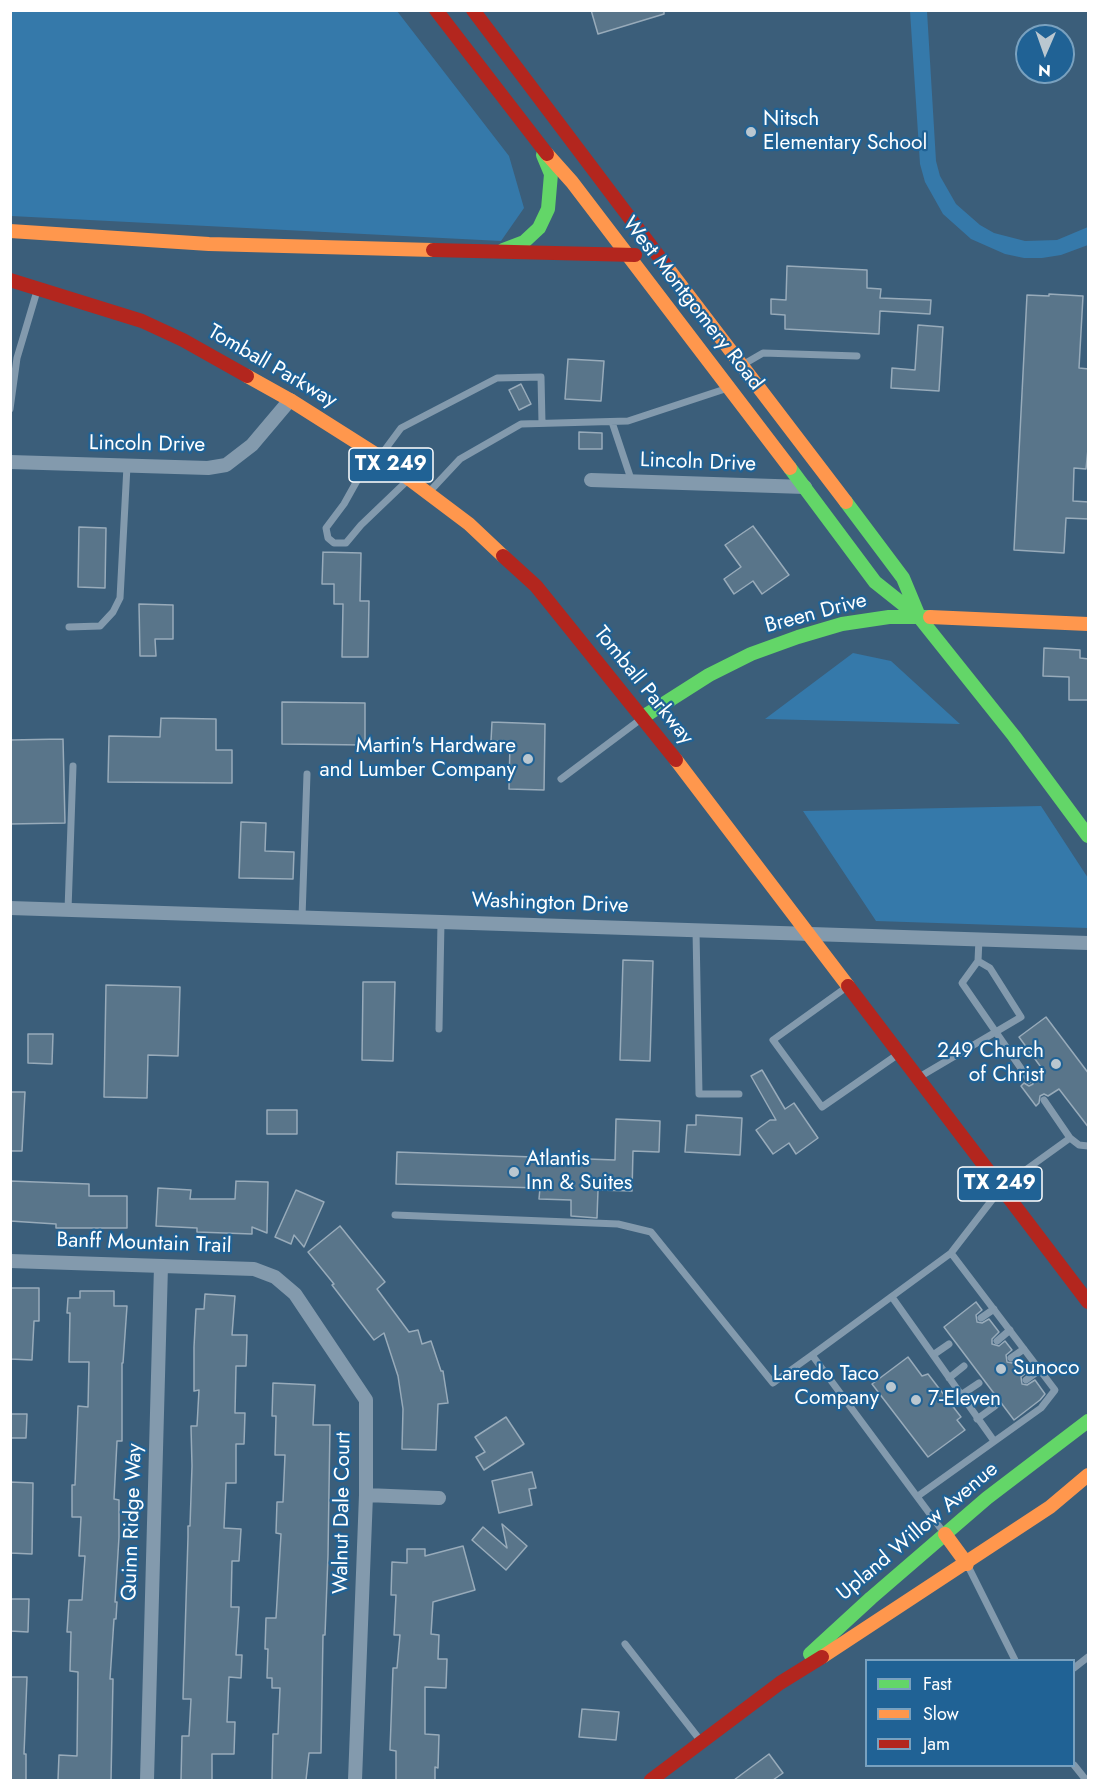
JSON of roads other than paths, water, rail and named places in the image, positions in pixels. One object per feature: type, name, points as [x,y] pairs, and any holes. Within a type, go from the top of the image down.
[{"type":"main road","name":"West Montgomery Road","points":[[473,10],[903,578],[919,617]]},
{"type":"main road","name":"West Montgomery Road","points":[[442,14],[538,144],[572,182],[875,582],[919,617],[1014,736],[1089,836]]},
{"type":"main road","points":[[497,253],[524,242],[538,228],[548,209],[551,174],[538,144]]},
{"type":"main road","points":[[10,231],[209,243],[659,256]]},
{"type":"main road","name":"Tomball Parkway","points":[[10,280],[142,321],[183,340],[290,400],[410,478],[469,524],[536,586],[643,717],[1089,1302]]},
{"type":"main road","name":"Breen Drive","points":[[643,717],[709,675],[772,646],[842,624],[889,617],[919,617],[1089,624]]},
{"type":"main road","name":"Upland Willow Avenue","points":[[780,1683],[871,1598],[987,1498],[1089,1421]]},
{"type":"main road","name":"Upland Willow Avenue","points":[[659,1778],[780,1683],[967,1564],[1050,1507],[1089,1475]]},
{"type":"main road","points":[[945,1534],[967,1564]]},
{"type":"street","name":"Lincoln Drive","points":[[10,462],[208,468],[226,465],[252,446],[290,400]]},
{"type":"street","name":"Lincoln Drive","points":[[591,480],[805,487]]},
{"type":"street","name":"Washington Drive","points":[[10,908],[1089,943]]},
{"type":"street","name":"Banff Mountain Trail","points":[[10,1262],[254,1269],[275,1276]]},
{"type":"street","name":"Quinn Ridge Way","points":[[147,1780],[161,1266]]},
{"type":"street","name":"Walnut Dale Court","points":[[275,1276],[296,1294],[366,1400],[366,1495],[355,1780]]},
{"type":"street","points":[[366,1495],[439,1498]]},
{"type":"lane","points":[[10,409],[17,358],[38,288]]},
{"type":"lane","points":[[742,365],[764,354],[857,356]]},
{"type":"lane","points":[[410,478],[361,525],[346,543],[334,543],[328,538],[326,528],[376,454],[401,428],[497,378],[541,377],[542,423]]},
{"type":"lane","points":[[429,493],[460,459],[521,423],[628,421],[730,388]]},
{"type":"lane","points":[[612,422],[632,482]]},
{"type":"lane","points":[[69,627],[100,626],[113,612],[120,598],[127,466]]},
{"type":"lane","points":[[561,779],[643,717]]},
{"type":"lane","points":[[68,910],[73,766]]},
{"type":"lane","points":[[302,917],[307,774]]},
{"type":"lane","points":[[439,1029],[441,922]]},
{"type":"lane","points":[[696,930],[699,1094],[739,1094]]},
{"type":"lane","points":[[979,939],[978,962],[962,983],[1029,1080]]},
{"type":"lane","points":[[919,1077],[1021,1017],[990,968],[978,962]]},
{"type":"lane","points":[[849,986],[773,1040],[822,1107],[900,1053]]},
{"type":"lane","points":[[1044,1100],[1070,1138],[1079,1144],[1089,1146]]},
{"type":"lane","points":[[395,1215],[618,1224],[651,1232],[773,1383],[951,1253],[1002,1187],[1070,1138]]},
{"type":"lane","points":[[918,1496],[1041,1408],[1055,1390],[951,1253]]},
{"type":"lane","points":[[892,1297],[994,1441]]},
{"type":"lane","points":[[981,1318],[994,1309]]},
{"type":"lane","points":[[997,1341],[1010,1330]]},
{"type":"lane","points":[[933,1355],[949,1344]]},
{"type":"lane","points":[[1011,1358],[1024,1349]]},
{"type":"lane","points":[[812,1355],[945,1534]]},
{"type":"lane","points":[[949,1378],[964,1366]]},
{"type":"lane","points":[[1026,1380],[1040,1370]]},
{"type":"lane","points":[[961,1395],[979,1383]]},
{"type":"lane","points":[[977,1419],[995,1406]]},
{"type":"lane","points":[[967,1564],[1014,1659]]},
{"type":"lane","points":[[625,1644],[702,1742]]},
{"type":"lane","points":[[1075,1667],[1089,1657]]},
{"type":"lane","points":[[1075,1766],[1086,1780]]},
{"type":"place","name":"Nitsch Elementary School","points":[[751,132]]},
{"type":"place","name":"Martin's Hardware and Lumber Company","points":[[528,759]]},
{"type":"place","name":"249 Church of Christ","points":[[1056,1064]]},
{"type":"place","name":"Atlantis Inn & Suites","points":[[514,1172]]},
{"type":"place","name":"Sunoco","points":[[1001,1369]]},
{"type":"place","name":"Laredo Taco Company","points":[[891,1387]]},
{"type":"place","name":"7-Eleven","points":[[916,1400]]}]
